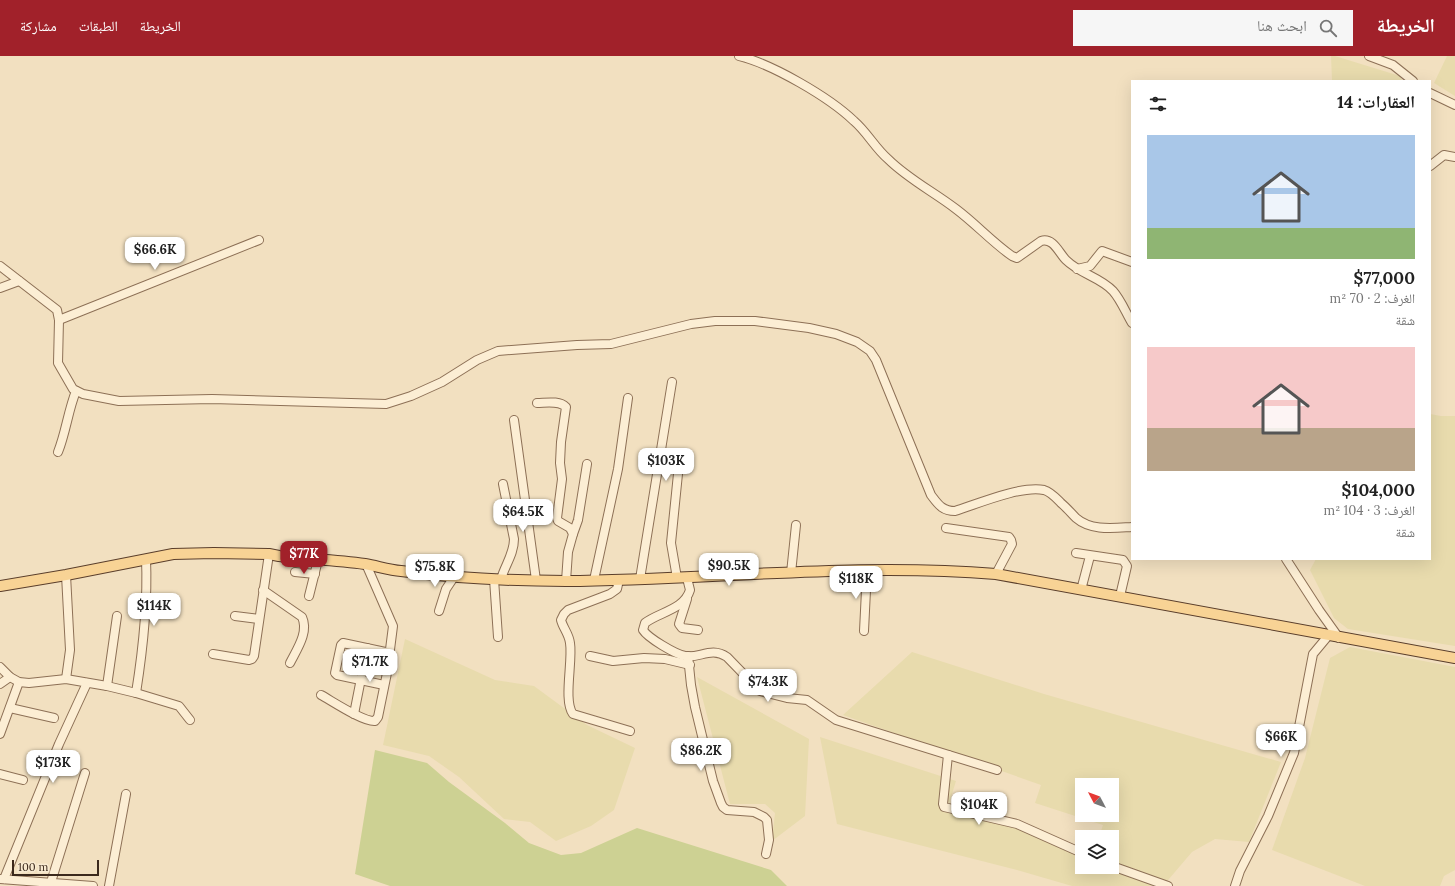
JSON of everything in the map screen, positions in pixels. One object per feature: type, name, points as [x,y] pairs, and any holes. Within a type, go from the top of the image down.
[{"type":"main road","points":[[0,586],[173,554],[214,553],[268,554],[366,564],[398,571],[454,577],[566,581],[682,578],[868,570],[953,570],[996,574],[1455,658]]},
{"type":"street","points":[[738,56],[759,63],[826,98],[855,122],[877,148],[899,169],[956,209],[1012,256],[1017,258],[1040,241],[1044,240],[1049,242],[1058,249],[1066,260],[1077,269],[1105,283],[1115,293],[1131,321]]},
{"type":"street","points":[[1369,56],[1393,65],[1412,80]]},
{"type":"street","points":[[1431,93],[1455,105]]},
{"type":"street","points":[[1431,165],[1444,154],[1455,157]]},
{"type":"street","points":[[59,320],[258,240]]},
{"type":"street","points":[[1077,269],[1090,266],[1102,251],[1131,262]]},
{"type":"street","points":[[0,266],[57,310],[59,320],[58,363],[73,389],[84,394],[119,401],[212,399],[386,404],[411,396],[442,382],[477,360],[498,351],[611,344],[691,324],[715,321],[755,321],[809,328],[836,334],[857,342],[870,351],[876,360],[931,495],[941,508],[955,512],[1015,492],[1036,489],[1045,490],[1052,494],[1076,518],[1086,525],[1095,527],[1131,527]]},
{"type":"street","points":[[0,288],[19,281]]},
{"type":"street","points":[[640,579],[672,382]]},
{"type":"street","points":[[58,452],[64,437],[71,403],[76,391]]},
{"type":"street","points":[[594,580],[618,469],[628,398]]},
{"type":"street","points":[[537,403],[559,403],[566,407],[561,442],[560,463],[562,479],[557,518],[558,521],[570,528],[573,534]]},
{"type":"street","points":[[514,420],[536,580]]},
{"type":"street","points":[[680,454],[671,543],[682,578],[690,590],[679,624],[682,628],[698,630]]},
{"type":"street","points":[[566,581],[568,552],[578,520],[587,464]]},
{"type":"street","points":[[498,637],[498,579],[514,547],[514,539],[503,484]]},
{"type":"street","points":[[791,573],[796,525]]},
{"type":"street","points":[[946,528],[1009,537],[1012,540],[1012,544],[996,574]]},
{"type":"street","points":[[1076,553],[1123,560],[1127,566],[1120,596]]},
{"type":"street","points":[[213,654],[249,660],[254,656],[268,554]]},
{"type":"street","points":[[1081,590],[1090,556]]},
{"type":"street","points":[[136,693],[142,659],[147,590],[146,559]]},
{"type":"street","points":[[309,596],[318,560]]},
{"type":"street","points":[[1235,886],[1240,871],[1268,816],[1294,753],[1313,654],[1334,637],[1319,610],[1287,560]]},
{"type":"street","points":[[321,695],[354,714],[370,721],[375,721],[378,717],[390,653],[393,626],[366,564]]},
{"type":"street","points":[[864,631],[868,570]]},
{"type":"street","points":[[295,572],[315,574]]},
{"type":"street","points":[[66,575],[70,650],[66,679]]},
{"type":"street","points":[[440,611],[446,589],[454,577]]},
{"type":"street","points":[[618,580],[617,589],[610,594],[568,610],[561,620],[570,642],[570,710],[573,714],[630,731]]},
{"type":"street","points":[[263,590],[302,617],[304,622],[303,635],[290,663]]},
{"type":"street","points":[[689,595],[678,606],[645,623],[643,630],[650,638],[684,656],[689,661],[695,707],[713,781],[721,803],[727,810],[754,812],[767,820],[769,840],[766,854]]},
{"type":"street","points":[[107,686],[117,616]]},
{"type":"street","points":[[234,616],[260,619]]},
{"type":"street","points":[[384,685],[338,675],[335,673],[336,667],[341,645],[343,643],[390,653]]},
{"type":"street","points":[[354,714],[367,648]]},
{"type":"street","points":[[590,656],[613,661],[644,658],[689,661],[705,653],[721,653],[731,660],[760,690],[787,698],[808,700],[836,720],[997,770]]},
{"type":"street","points":[[0,668],[10,677],[19,682],[29,683],[66,679],[136,693],[179,706],[190,720]]},
{"type":"street","points":[[0,684],[10,677]]},
{"type":"street","points":[[0,734],[19,682]]},
{"type":"street","points":[[87,683],[59,744],[2,879],[93,886]]},
{"type":"street","points":[[10,708],[54,718]]},
{"type":"street","points":[[948,755],[943,804],[944,808],[1017,824],[1075,850]]},
{"type":"street","points":[[51,882],[84,773]]},
{"type":"street","points":[[0,774],[23,780]]},
{"type":"street","points":[[108,886],[126,794]]},
{"type":"street","points":[[1119,868],[1168,886]]},
{"type":"shaded area","points":[[1331,56],[1400,76],[1402,80],[1332,80]]},
{"type":"shaded area","points":[[1447,56],[1455,56],[1455,96],[1434,83]]},
{"type":"shaded area","points":[[1431,414],[1455,416],[1455,646],[1348,629],[1334,618],[1310,570],[1315,560],[1431,560]]},
{"type":"shaded area","points":[[405,639],[495,680],[534,686],[587,725],[635,748],[614,810],[591,826],[556,841],[530,822],[504,819],[459,777],[429,756],[383,745]]},
{"type":"shaded area","points":[[1350,647],[1455,667],[1455,870],[1444,876],[1440,886],[1365,886],[1272,850],[1305,758],[1330,658]]},
{"type":"shaded area","points":[[912,652],[1044,694],[1281,762],[1249,842],[1215,839],[1192,852],[1163,886],[1072,886],[1017,870],[837,824],[820,737],[956,781],[948,807],[1021,825],[1075,846],[1075,874],[1119,874],[1119,830],[1101,830],[1103,825],[1094,822],[1119,822],[1119,778],[1075,778],[1075,816],[1035,803],[1041,785],[843,715]]},
{"type":"shaded area","points":[[697,677],[809,739],[805,816],[772,841],[775,813],[765,804],[730,804]]},
{"type":"green space","points":[[375,750],[427,763],[449,782],[505,823],[529,843],[561,855],[581,853],[637,828],[771,870],[787,886],[390,886],[355,874]]}]
